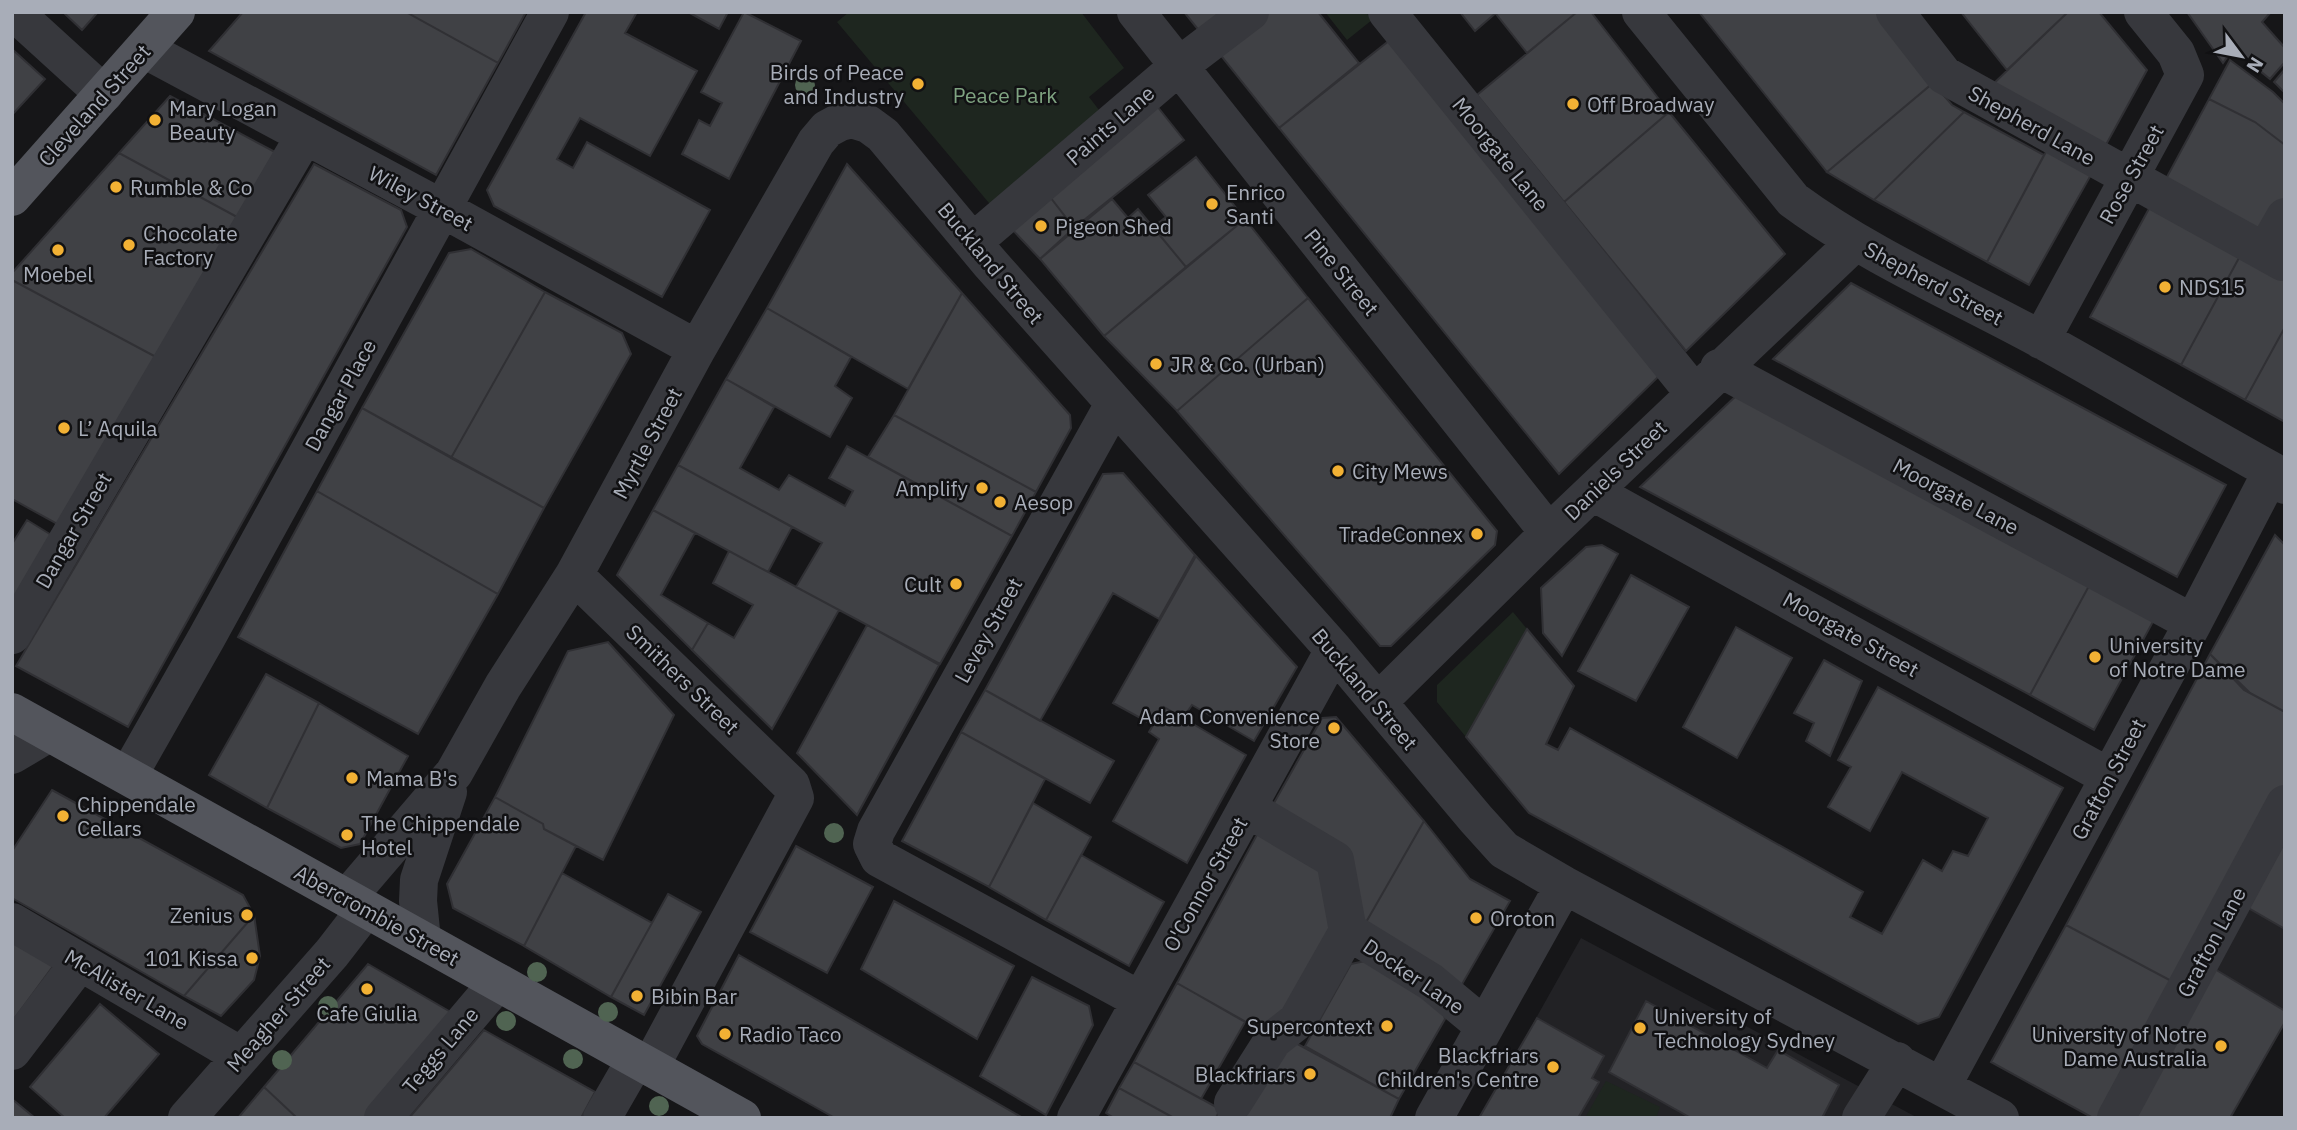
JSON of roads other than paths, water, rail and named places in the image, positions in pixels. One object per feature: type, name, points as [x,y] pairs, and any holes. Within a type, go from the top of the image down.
[{"type":"main road","name":"Cleveland Street","points":[[12,197],[176,12]]},
{"type":"main road","name":"Abercrombie Street","points":[[12,712],[742,1118]]},
{"type":"street","points":[[14,12],[104,93]]},
{"type":"street","name":"Dangar Place","points":[[128,776],[550,12]]},
{"type":"street","name":"Pine Street","points":[[1136,12],[1549,533]]},
{"type":"street","name":"Paints Lane","points":[[973,242],[1179,66],[1250,12]]},
{"type":"street","name":"Moorgate Lane","points":[[1387,12],[1707,381],[2193,623]]},
{"type":"street","name":"Shepherd Street","points":[[1641,12],[1793,200],[1833,230],[2041,340],[2280,476]]},
{"type":"street","name":"Shepherd Lane","points":[[1895,12],[1944,75],[2128,179],[2274,257],[2285,217]]},
{"type":"street","name":"Rose Street","points":[[2041,340],[2185,75],[2176,53],[2143,12]]},
{"type":"street","name":"Wiley Street","points":[[144,49],[442,208],[697,349]]},
{"type":"street","name":"Buckland Street","points":[[846,121],[863,121],[883,135],[1114,404],[1334,650],[1504,849],[1564,885],[2000,1118]]},
{"type":"street","name":"Myrtle Street","points":[[356,904],[454,773],[503,686],[574,575],[697,349],[816,142],[827,129],[846,121]]},
{"type":"street","name":"Dangar Street","points":[[12,635],[305,135]]},
{"type":"street","name":"Daniels Street","points":[[1378,702],[1549,533],[1855,242]]},
{"type":"street","name":"Levey Street","points":[[1114,404],[876,831],[872,844],[879,858],[1140,1000]]},
{"type":"street","name":"Grafton Street","points":[[1942,1086],[2193,623],[2280,476]]},
{"type":"street","name":"Moorgate Street","points":[[1593,492],[2109,777]]},
{"type":"street","name":"Smithers Street","points":[[574,575],[791,785],[795,798],[643,1063]]},
{"type":"street","name":"O'Connor Street","points":[[1076,1118],[1334,650]]},
{"type":"street","points":[[12,755],[49,733]]},
{"type":"street","name":"Myrtle Street","points":[[422,940],[418,901],[420,875],[454,773]]},
{"type":"street","name":"Grafton Lane","points":[[2116,1118],[2285,804]]},
{"type":"street","name":"Docker Lane","points":[[1247,808],[1335,860],[1348,931],[1431,982],[1484,1026]]},
{"type":"street","points":[[1434,1118],[1564,885]]},
{"type":"street","name":"Meagher Street","points":[[187,1118],[332,953],[356,904]]},
{"type":"street","name":"McAlister Lane","points":[[12,922],[241,1056]]},
{"type":"street","points":[[1233,1103],[1273,1040],[1297,1021],[1348,931]]},
{"type":"street","points":[[12,1051],[80,962]]},
{"type":"street","name":"Teggs Lane","points":[[383,1118],[498,982]]},
{"type":"street","points":[[1861,1118],[1896,1061]]},
{"type":"street","points":[[602,1118],[643,1063]]},
{"type":"place","name":"Birds of Peace and Industry","points":[[918,84]]},
{"type":"place","name":"Off Broadway","points":[[1573,104]]},
{"type":"place","name":"Mary Logan Beauty","points":[[155,120]]},
{"type":"place","name":"Rumble & Co","points":[[116,187]]},
{"type":"place","name":"Enrico Santi","points":[[1212,204]]},
{"type":"place","name":"Pigeon Shed","points":[[1041,226]]},
{"type":"place","name":"Chocolate Factory","points":[[129,245]]},
{"type":"place","name":"Moebel","points":[[58,250]]},
{"type":"place","name":"NDS15","points":[[2165,287]]},
{"type":"place","name":"JR & Co. (Urban)","points":[[1156,364]]},
{"type":"place","name":"L’ Aquila","points":[[64,428]]},
{"type":"place","name":"City Mews","points":[[1338,471]]},
{"type":"place","name":"Amplify","points":[[982,488]]},
{"type":"place","name":"Aesop","points":[[1000,502]]},
{"type":"place","name":"TradeConnex","points":[[1477,534]]},
{"type":"place","name":"Cult","points":[[956,584]]},
{"type":"place","name":"University of Notre Dame","points":[[2095,657]]},
{"type":"place","name":"Adam Convenience Store","points":[[1334,728]]},
{"type":"place","name":"Mama B's","points":[[352,778]]},
{"type":"place","name":"Chippendale Cellars","points":[[63,816]]},
{"type":"place","name":"The Chippendale Hotel","points":[[347,835]]},
{"type":"place","name":"Zenius","points":[[247,915]]},
{"type":"place","name":"Oroton","points":[[1476,918]]},
{"type":"place","name":"101 Kissa","points":[[252,958]]},
{"type":"place","name":"Cafe Giulia","points":[[367,989]]},
{"type":"place","name":"Bibin Bar","points":[[637,996]]},
{"type":"place","name":"Supercontext","points":[[1387,1026]]},
{"type":"place","name":"University of Technology Sydney","points":[[1640,1028]]},
{"type":"place","name":"Radio Taco","points":[[725,1034]]},
{"type":"place","name":"University of Notre Dame Australia","points":[[2221,1046]]},
{"type":"place","name":"Blackfriars Children's Centre","points":[[1553,1067]]},
{"type":"place","name":"Blackfriars","points":[[1310,1074]]},
{"type":"park label","name":"Peace Park","points":[[1005,95]]}]
